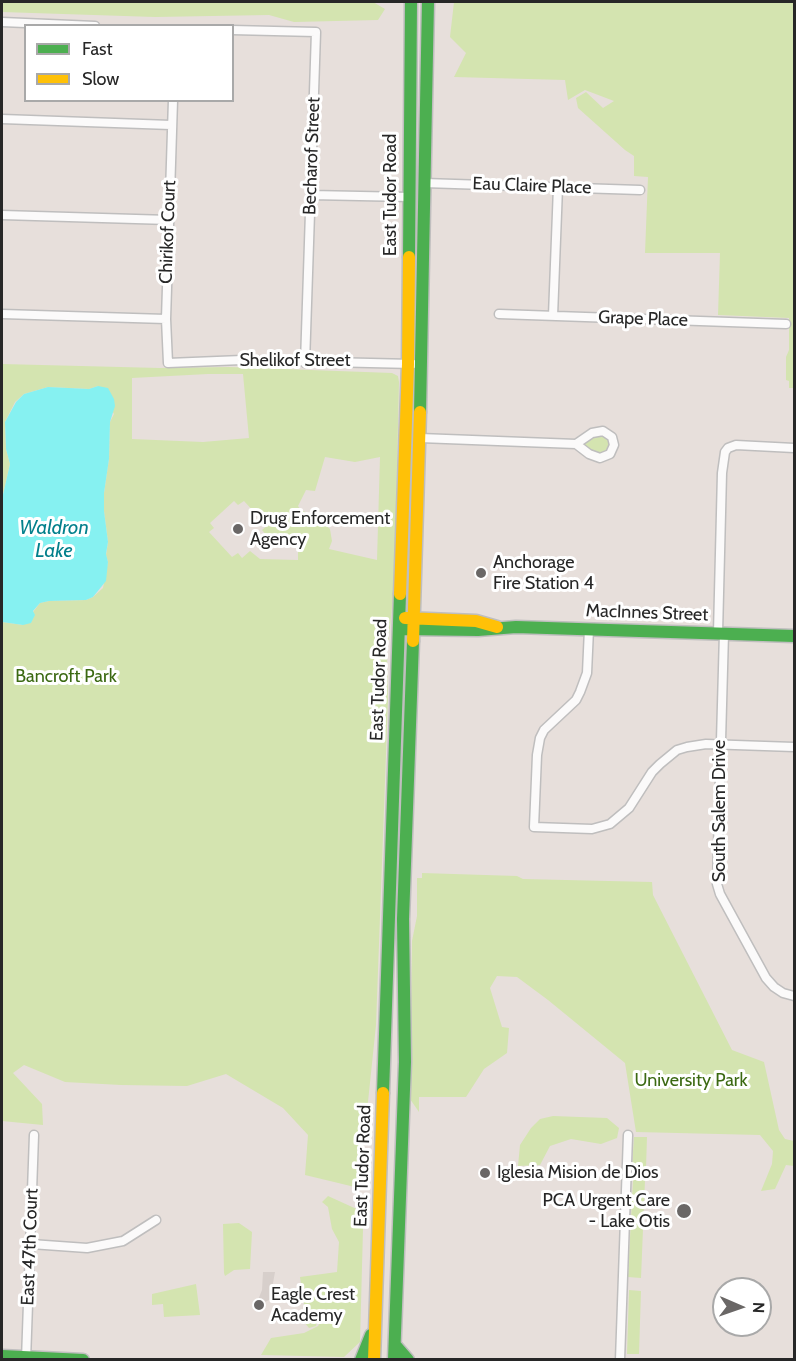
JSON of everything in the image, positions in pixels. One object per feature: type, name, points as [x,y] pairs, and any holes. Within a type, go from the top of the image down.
[{"type":"main road","name":"East Tudor Road","points":[[374,1359],[408,364],[411,2]]},
{"type":"main road","name":"East Tudor Road","points":[[394,1359],[405,1062],[403,925],[420,438],[428,2]]},
{"type":"main road","name":"MacInnes Street","points":[[399,624],[478,630],[499,627],[795,636]]},
{"type":"main road","points":[[361,1359],[376,1322]]},
{"type":"main road","points":[[395,1345],[408,1359]]},
{"type":"main road","points":[[2,1356],[83,1359]]},
{"type":"street","points":[[2,22],[48,24]]},
{"type":"street","name":"Becharof Street","points":[[234,30],[316,32],[305,363]]},
{"type":"street","name":"Chirikof Court","points":[[168,363],[166,319],[173,102]]},
{"type":"street","points":[[2,119],[171,125]]},
{"type":"street","name":"Eau Claire Place","points":[[424,183],[640,190]]},
{"type":"street","points":[[553,316],[558,187]]},
{"type":"street","points":[[311,195],[409,197]]},
{"type":"street","points":[[2,215],[169,220]]},
{"type":"street","points":[[2,314],[166,319]]},
{"type":"street","name":"Grape Place","points":[[499,314],[786,324]]},
{"type":"street","name":"Shelikof Street","points":[[168,363],[242,360],[422,364]]},
{"type":"street","points":[[420,438],[576,444]]},
{"type":"street","name":"South Salem Drive","points":[[795,448],[736,445],[725,452],[722,473],[720,745],[716,872],[720,894],[766,978],[783,993],[795,996]]},
{"type":"street","points":[[589,629],[587,673],[580,692],[576,700],[544,730],[540,738],[537,755],[534,827],[592,829],[610,824],[629,808],[652,772],[678,750],[696,745],[795,747]]},
{"type":"street","points":[[620,1359],[628,1134]]},
{"type":"street","name":"East 47th Court","points":[[27,1358],[33,1135]]},
{"type":"street","points":[[31,1244],[87,1248],[123,1241],[156,1220]]},
{"type":"green space","points":[[2,2],[373,2],[385,9],[378,20],[294,22],[269,15],[155,17],[2,12]]},
{"type":"green space","points":[[454,2],[794,2],[794,388],[789,388],[789,381],[786,380],[789,318],[718,315],[720,253],[645,253],[648,177],[634,176],[634,156],[578,108],[576,98],[586,92],[603,108],[614,101],[585,90],[568,100],[565,80],[454,77],[466,53],[450,37]]},
{"type":"green space","name":"Bancroft Park","points":[[2,364],[160,368],[229,367],[392,373],[398,376],[394,590],[387,653],[388,700],[376,1025],[359,1188],[305,1175],[308,1135],[283,1108],[226,1074],[187,1086],[121,1085],[65,1082],[24,1065],[13,1073],[42,1104],[43,1125],[2,1121],[2,622],[23,625],[40,603],[86,600],[103,588],[108,562],[104,493],[109,459],[110,422],[114,414],[98,386],[89,389],[48,387],[24,394],[15,402],[5,422],[6,449],[10,464],[2,499]],"holes":[[[243,374],[249,438],[203,442],[132,439],[132,378]],[[325,457],[355,462],[380,457],[377,560],[329,549],[332,541],[330,529],[298,506],[306,490],[315,491]],[[234,501],[238,505],[244,501],[267,526],[262,530],[267,536],[298,537],[298,560],[260,559],[250,551],[242,558],[238,553],[232,557],[209,532],[214,528],[210,523]]]},
{"type":"green space","points":[[597,435],[604,435],[609,441],[609,447],[604,453],[594,452],[584,445]]},
{"type":"green space","name":"University Park","points":[[422,873],[517,876],[523,879],[652,882],[653,895],[732,1050],[764,1062],[779,1130],[785,1139],[794,1141],[794,1166],[786,1165],[775,1189],[761,1191],[772,1164],[773,1151],[760,1135],[636,1132],[625,1063],[517,977],[497,976],[490,988],[502,1027],[509,1028],[507,1053],[484,1069],[466,1097],[419,1097],[419,1112],[410,1099],[412,941],[417,916],[417,878],[422,878]]},
{"type":"green space","points":[[553,1116],[607,1118],[619,1128],[617,1138],[601,1144],[571,1139],[550,1146],[540,1165],[518,1166],[520,1145],[531,1128],[540,1119]]},
{"type":"green space","points":[[634,1137],[647,1137],[646,1168],[632,1167]]},
{"type":"green space","points":[[633,1180],[645,1180],[641,1278],[628,1277]]},
{"type":"green space","points":[[328,1196],[361,1211],[363,1229],[360,1342],[344,1357],[261,1355],[271,1338],[304,1333],[318,1326],[321,1320],[316,1313],[314,1314],[318,1319],[316,1326],[309,1328],[304,1322],[304,1318],[310,1313],[305,1312],[300,1277],[337,1272],[339,1242],[332,1229],[328,1207],[322,1202]]},
{"type":"green space","points":[[239,1223],[252,1232],[250,1269],[234,1270],[225,1276],[223,1224]]},
{"type":"green space","points":[[196,1284],[200,1315],[164,1317],[163,1304],[152,1305],[152,1294]]},
{"type":"green space","points":[[629,1290],[641,1291],[639,1354],[627,1354]]},
{"type":"shaded area","points":[[263,1272],[275,1272],[271,1294],[273,1298],[265,1302],[258,1300],[262,1290]]},
{"type":"water","name":"Waldron Lake","points":[[98,386],[108,388],[115,406],[110,422],[109,459],[104,493],[108,542],[106,581],[93,597],[86,600],[40,603],[33,611],[35,615],[31,623],[23,625],[2,622],[2,499],[10,464],[6,449],[5,422],[16,402],[24,394],[48,387],[89,389]]},
{"type":"traffic: fast","points":[[409,257],[411,2]]},
{"type":"traffic: fast","points":[[420,412],[428,2]]},
{"type":"traffic: fast","points":[[383,1093],[400,594]]},
{"type":"traffic: fast","points":[[403,629],[478,630],[516,627],[794,636]]},
{"type":"traffic: fast","points":[[394,1360],[405,1062],[403,919],[413,641]]},
{"type":"traffic: fast","points":[[361,1360],[371,1335]]},
{"type":"traffic: fast","points":[[395,1345],[408,1360]]},
{"type":"traffic: fast","points":[[2,1356],[83,1360]]},
{"type":"traffic: slow","points":[[400,594],[408,364],[409,257]]},
{"type":"traffic: slow","points":[[413,641],[420,412]]},
{"type":"traffic: slow","points":[[405,618],[476,621],[497,627]]},
{"type":"traffic: slow","points":[[374,1360],[383,1093]]},
{"type":"place","name":"Drug Enforcement Agency","points":[[238,529]]},
{"type":"place","name":"Anchorage Fire Station 4","points":[[481,573]]},
{"type":"place","name":"Iglesia Mision de Dios","points":[[485,1173]]},
{"type":"place","name":"PCA Urgent Care - Lake Otis","points":[[684,1211]]},
{"type":"place","name":"Eagle Crest Academy","points":[[259,1305]]}]
